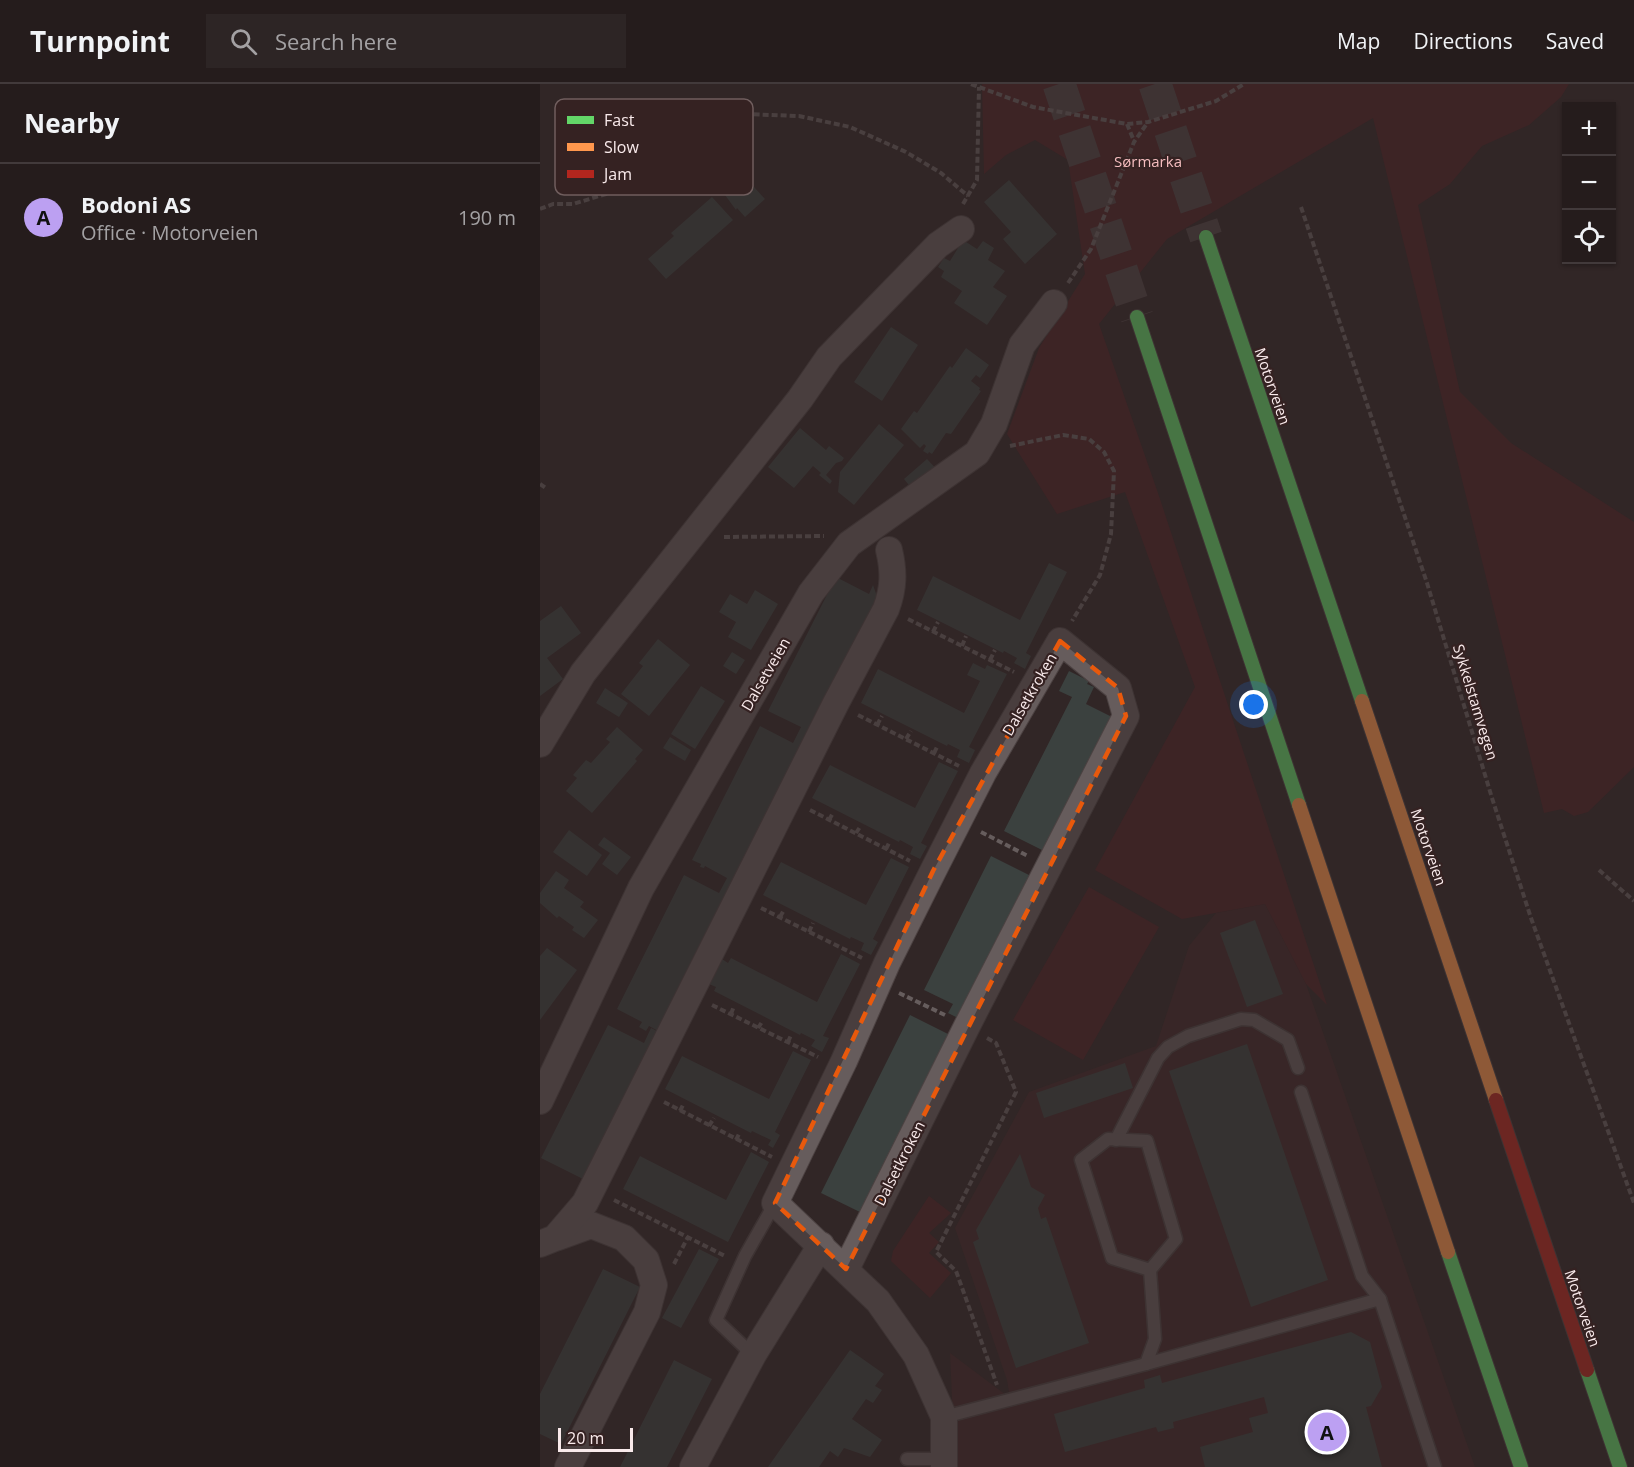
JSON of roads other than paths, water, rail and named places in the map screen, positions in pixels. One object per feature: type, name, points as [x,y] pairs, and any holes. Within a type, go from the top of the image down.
[{"type":"highway","name":"Motorveien","points":[[1206,237],[1620,1467]]},
{"type":"highway","points":[[1137,317],[1397,1104],[1521,1467]]},
{"type":"street","points":[[540,744],[583,673],[800,399],[829,357],[938,245],[962,217]]},
{"type":"street","name":"Dalsetveien","points":[[540,1101],[641,888],[812,593],[849,544],[977,453],[994,424],[1022,345],[1054,303]]},
{"type":"street","points":[[548,1241],[585,1203],[886,609],[892,595],[894,571],[889,550]]},
{"type":"street","name":"Dalsetkroken","points":[[775,1203],[844,1061],[887,963],[933,871],[984,773],[1060,641],[1118,688],[1126,716],[967,1026],[846,1269]]},
{"type":"street","points":[[775,1203],[878,1301],[916,1354],[944,1417],[944,1463]]},
{"type":"street","points":[[548,1241],[591,1225],[624,1238],[646,1260],[654,1285],[648,1312],[568,1467]]},
{"type":"street","points":[[693,1467],[753,1355],[821,1245]]},
{"type":"lane","points":[[1116,1140],[1158,1058],[1168,1047],[1188,1036],[1241,1019],[1254,1020],[1288,1040],[1298,1068]]},
{"type":"lane","points":[[1301,1092],[1362,1276],[1380,1299],[1435,1467]]},
{"type":"lane","points":[[1146,1364],[1155,1339],[1150,1270],[1176,1239],[1147,1141],[1108,1139],[1081,1160],[1112,1258],[1150,1270]]},
{"type":"lane","points":[[753,1355],[716,1320],[745,1256],[775,1203]]},
{"type":"lane","points":[[944,1417],[1003,1403],[1380,1299]]},
{"type":"lane","points":[[907,1459],[944,1463]]},
{"type":"tunnel","points":[[1059,84],[1137,317]]},
{"type":"tunnel","points":[[1155,84],[1206,237]]},
{"type":"place","name":"Bodoni AS","points":[[1327,1432]]},
{"type":"park label","name":"Sørmarka","points":[[1148,161]]}]
